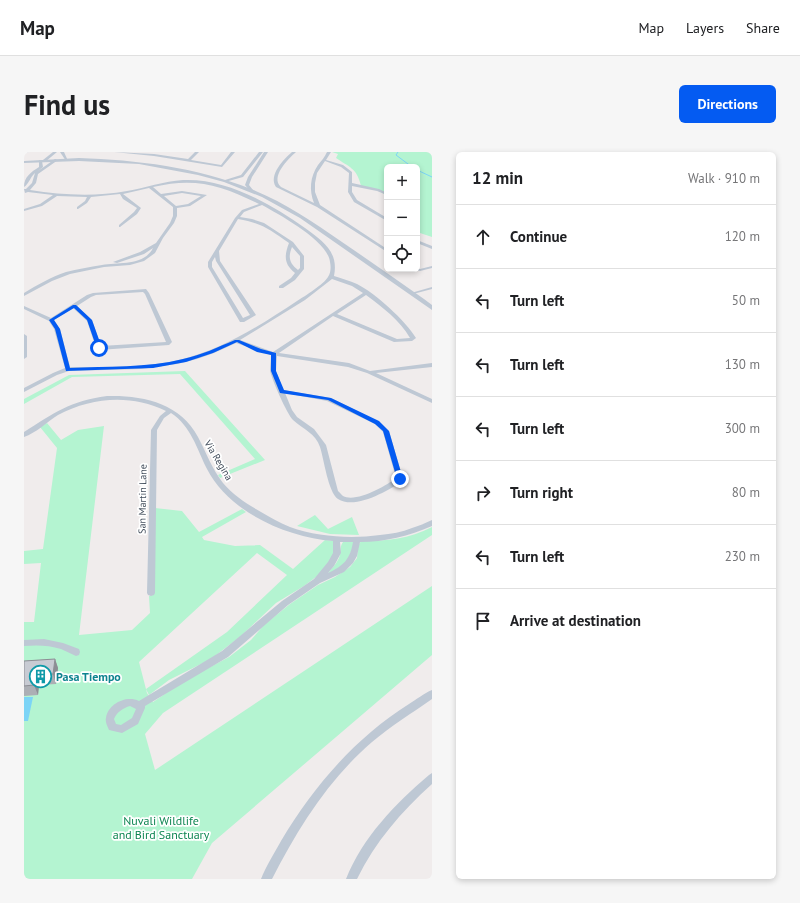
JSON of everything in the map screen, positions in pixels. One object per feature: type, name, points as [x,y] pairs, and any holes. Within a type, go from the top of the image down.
[{"type":"street","points":[[24,186],[30,175],[41,167],[42,161],[55,152],[62,152],[67,160]]},
{"type":"street","points":[[116,152],[154,155],[222,166],[233,152]]},
{"type":"street","points":[[154,155],[158,152]]},
{"type":"street","points":[[188,160],[196,152]]},
{"type":"street","points":[[242,176],[261,152]]},
{"type":"street","points":[[251,190],[247,185],[250,177],[266,152]]},
{"type":"street","points":[[294,152],[280,168],[275,180],[276,184],[280,188],[318,206],[384,249]]},
{"type":"street","points":[[318,206],[313,198],[312,184],[317,169],[329,152]]},
{"type":"street","points":[[256,158],[261,159]]},
{"type":"street","points":[[25,191],[34,184],[36,174],[56,160]]},
{"type":"street","points":[[24,162],[56,160],[115,161],[178,170],[226,181],[251,190],[302,216],[413,293],[432,308]]},
{"type":"street","points":[[324,160],[342,166],[351,172],[350,192],[355,201],[384,218]]},
{"type":"street","points":[[226,181],[242,176],[250,177]]},
{"type":"street","points":[[24,390],[55,374],[68,370],[161,365],[184,361],[212,352],[237,341],[318,290],[331,277],[334,268],[333,260],[328,249],[298,225],[262,204],[216,185],[184,181],[167,183],[121,193],[90,196],[55,196],[25,191]]},
{"type":"street","points":[[350,184],[384,193]]},
{"type":"street","points":[[24,295],[49,280],[80,270],[131,263],[145,258],[153,252],[157,243],[176,215],[175,207],[162,195],[150,187]]},
{"type":"street","points":[[162,195],[182,192],[205,195],[189,205],[175,207]]},
{"type":"street","points":[[120,226],[136,213],[139,208],[125,199],[121,193]]},
{"type":"street","points":[[24,210],[41,205],[55,196]]},
{"type":"street","points":[[78,208],[86,202],[90,196]]},
{"type":"street","points":[[304,199],[313,198]]},
{"type":"street","points":[[217,252],[218,261],[253,316],[242,321],[210,267],[210,262],[237,218],[244,211],[262,204]]},
{"type":"street","points":[[237,218],[252,220],[263,224],[291,243],[302,256],[302,268],[293,279],[281,287]]},
{"type":"street","points":[[420,242],[431,247]]},
{"type":"street","points":[[291,243],[286,254],[286,260],[298,273]]},
{"type":"street","points":[[420,270],[432,267]]},
{"type":"street","points":[[216,278],[226,274]]},
{"type":"street","points":[[331,277],[357,286],[392,314],[413,336],[412,340],[396,341],[333,314]]},
{"type":"street","points":[[413,293],[432,288]]},
{"type":"street","points":[[52,320],[74,306],[95,294],[144,290],[147,293],[169,342],[167,344],[99,348],[89,320],[74,306]]},
{"type":"street","points":[[274,354],[366,293]]},
{"type":"street","points":[[230,300],[241,297]]},
{"type":"street","points":[[24,307],[52,320],[57,329],[68,370]]},
{"type":"street","points":[[24,337],[24,357]]},
{"type":"street","points":[[237,341],[259,351],[349,364],[432,401]]},
{"type":"street","points":[[274,354],[273,371],[289,410],[295,418],[312,430],[323,445],[335,492],[338,496],[343,499],[365,498],[400,479],[386,431],[377,422],[329,399],[282,392]]},
{"type":"street","points":[[369,372],[432,365]]},
{"type":"street","name":"Via Regina","points":[[24,435],[62,411],[77,405],[97,399],[139,399],[170,411],[185,422],[216,479],[225,489],[256,513],[290,530],[356,540],[394,537],[414,531],[432,522]]},
{"type":"street","name":"San Martin Lane","points":[[151,593],[154,430],[162,417],[170,411]]},
{"type":"street","points":[[139,705],[225,654],[279,608],[316,581],[331,564],[337,553],[336,538]]},
{"type":"street","points":[[316,581],[335,574],[350,562],[355,555],[356,540]]},
{"type":"street","points":[[24,643],[50,643],[64,646],[76,652]]},
{"type":"street","points":[[266,879],[301,817],[316,795],[336,771],[359,747],[389,723],[432,694]]},
{"type":"street","points":[[351,879],[381,829],[404,803],[432,778]]},
{"type":"green space","points":[[332,152],[432,152],[432,237],[420,233],[420,164],[384,164],[384,194],[378,190],[361,186],[355,172],[349,166],[336,158],[338,154]]},
{"type":"green space","points":[[185,371],[265,460],[220,478],[218,475],[255,459],[180,374],[72,377],[24,404],[24,399],[69,375]]},
{"type":"green space","name":"Nuvali Wildlife and Bird Sanctuary","points":[[47,423],[61,440],[78,430],[104,426],[79,635],[132,630],[150,613],[149,596],[153,595],[155,508],[182,511],[199,532],[242,509],[246,512],[202,537],[204,540],[235,546],[260,545],[293,569],[325,540],[335,541],[334,553],[324,571],[304,586],[276,603],[241,636],[211,659],[169,680],[149,695],[146,689],[227,632],[287,575],[257,553],[139,662],[147,693],[153,702],[184,681],[229,657],[251,640],[264,625],[290,604],[318,585],[335,577],[350,567],[357,558],[358,546],[361,541],[406,537],[432,527],[432,535],[163,713],[145,734],[155,770],[432,586],[432,655],[212,843],[192,879],[24,879],[24,622],[34,622],[41,563],[24,564],[24,551],[43,549],[57,448],[40,427]]},
{"type":"green space","points":[[315,515],[328,529],[352,517],[359,535],[330,534],[297,526]]},
{"type":"green space","points":[[343,542],[353,542],[354,544],[347,562],[325,577],[338,561]]},
{"type":"water","points":[[24,697],[33,697],[28,721],[24,721]]},
{"type":"building","points":[[55,659],[53,674],[36,675],[34,685],[24,686],[24,661]]},
{"type":"waterway","points":[[398,152],[396,155],[408,164]]},
{"type":"waterway","points":[[420,171],[432,177]]},
{"type":"place","name":"Pasa Tiempo","points":[[40,677]]},
{"type":"route","points":[[99,348],[97,346],[89,320],[85,314],[74,306],[52,320],[57,329],[68,370],[153,366],[184,361],[212,352],[237,341],[259,351],[274,354],[273,371],[282,392],[305,394],[329,399],[377,422],[383,427],[386,431],[400,479]]}]
